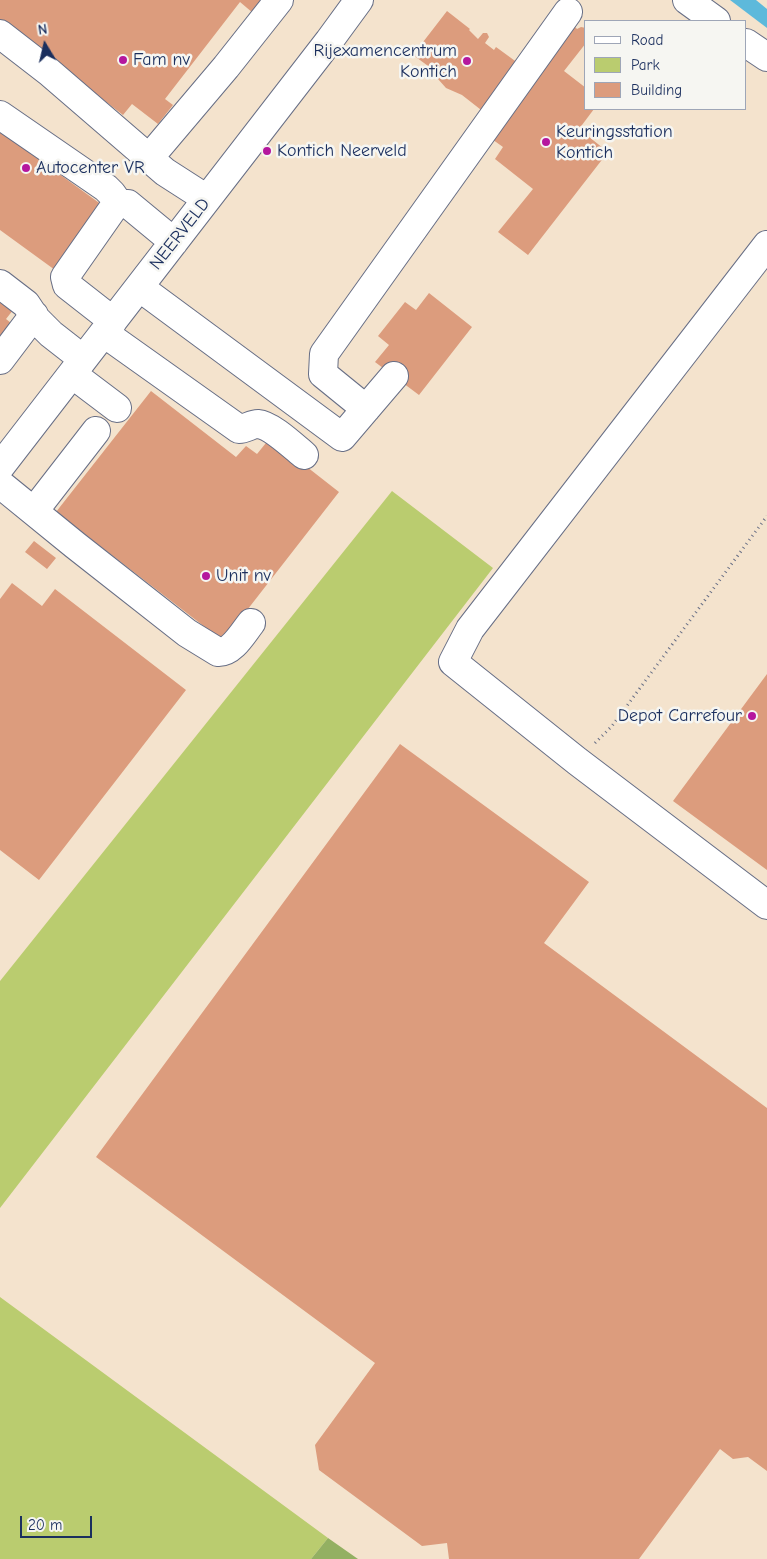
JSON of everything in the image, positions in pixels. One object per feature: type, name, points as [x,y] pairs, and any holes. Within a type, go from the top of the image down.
[{"type":"street","points":[[149,158],[226,68],[279,0]]},
{"type":"street","name":"NEERVELD","points":[[0,467],[360,0]]},
{"type":"street","points":[[687,0],[715,20]]},
{"type":"street","points":[[366,408],[322,374],[324,354],[568,12]]},
{"type":"street","points":[[0,34],[49,72],[165,172],[207,199]]},
{"type":"street","points":[[747,44],[767,57]]},
{"type":"street","points":[[0,115],[106,188],[119,204]]},
{"type":"street","points":[[174,242],[128,204],[119,204],[114,207],[65,277],[68,285],[108,327],[239,429],[259,424],[270,429],[304,455]]},
{"type":"street","points":[[767,245],[470,630],[453,662],[576,761],[767,905]]},
{"type":"street","points":[[0,284],[26,304],[78,367],[117,408]]},
{"type":"street","points":[[139,287],[342,437],[394,376]]},
{"type":"street","points":[[0,360],[34,314]]},
{"type":"street","points":[[34,512],[96,431]]},
{"type":"street","points":[[0,484],[187,633],[218,652],[223,653],[229,650],[251,623]]},
{"type":"path","points":[[576,761],[612,726],[767,516]]},
{"type":"green space","points":[[392,491],[493,568],[0,1208],[0,981]]},
{"type":"green space","points":[[0,1297],[328,1538],[311,1559],[0,1559]]},
{"type":"green space","points":[[328,1538],[358,1559],[311,1559]]},
{"type":"water","points":[[730,0],[756,0],[767,9],[767,28]]},
{"type":"building","name":"Fam nv","points":[[0,0],[263,0],[253,13],[240,2],[165,99],[173,105],[158,124],[132,104],[123,115],[0,20]]},
{"type":"building","name":"Rijexamencentrum Kontich","points":[[447,11],[470,29],[478,39],[483,33],[487,33],[489,37],[485,43],[494,50],[496,47],[522,66],[485,113],[462,95],[446,88],[438,79],[435,71],[413,55]]},
{"type":"building","name":"Keuringsstation Kontich","points":[[575,27],[577,29],[584,28],[584,46],[564,71],[584,86],[584,110],[593,110],[579,129],[608,152],[528,255],[498,232],[533,189],[495,159],[503,147],[489,137]]},
{"type":"building","name":"Autocenter VR","points":[[0,131],[102,205],[55,270],[0,230]]},
{"type":"building","points":[[0,292],[17,305],[6,319],[11,323],[0,337]]},
{"type":"building","points":[[429,293],[472,327],[419,395],[375,362],[389,345],[378,336],[405,302],[416,310]]},
{"type":"building","name":"Unit nv","points":[[151,391],[236,457],[246,446],[257,454],[270,438],[339,492],[223,641],[56,512]]},
{"type":"building","points":[[34,541],[56,558],[47,569],[25,552]]},
{"type":"building","points":[[12,583],[42,606],[55,589],[186,690],[39,880],[0,850],[0,599]]},
{"type":"building","points":[[767,674],[767,870],[673,801]]},
{"type":"building","points":[[400,744],[589,882],[544,943],[767,1108],[767,1471],[748,1457],[733,1459],[720,1449],[639,1559],[449,1559],[447,1543],[422,1546],[319,1470],[315,1445],[375,1363],[96,1157]]},
{"type":"place","name":"Fam nv","points":[[123,60]]},
{"type":"place","name":"Rijexamencentrum Kontich","points":[[467,61]]},
{"type":"place","name":"Keuringsstation Kontich","points":[[546,142]]},
{"type":"place","name":"Kontich Neerveld","points":[[267,151]]},
{"type":"place","name":"Autocenter VR","points":[[26,168]]},
{"type":"place","name":"Unit nv","points":[[206,576]]},
{"type":"place","name":"Depot Carrefour","points":[[752,716]]}]
